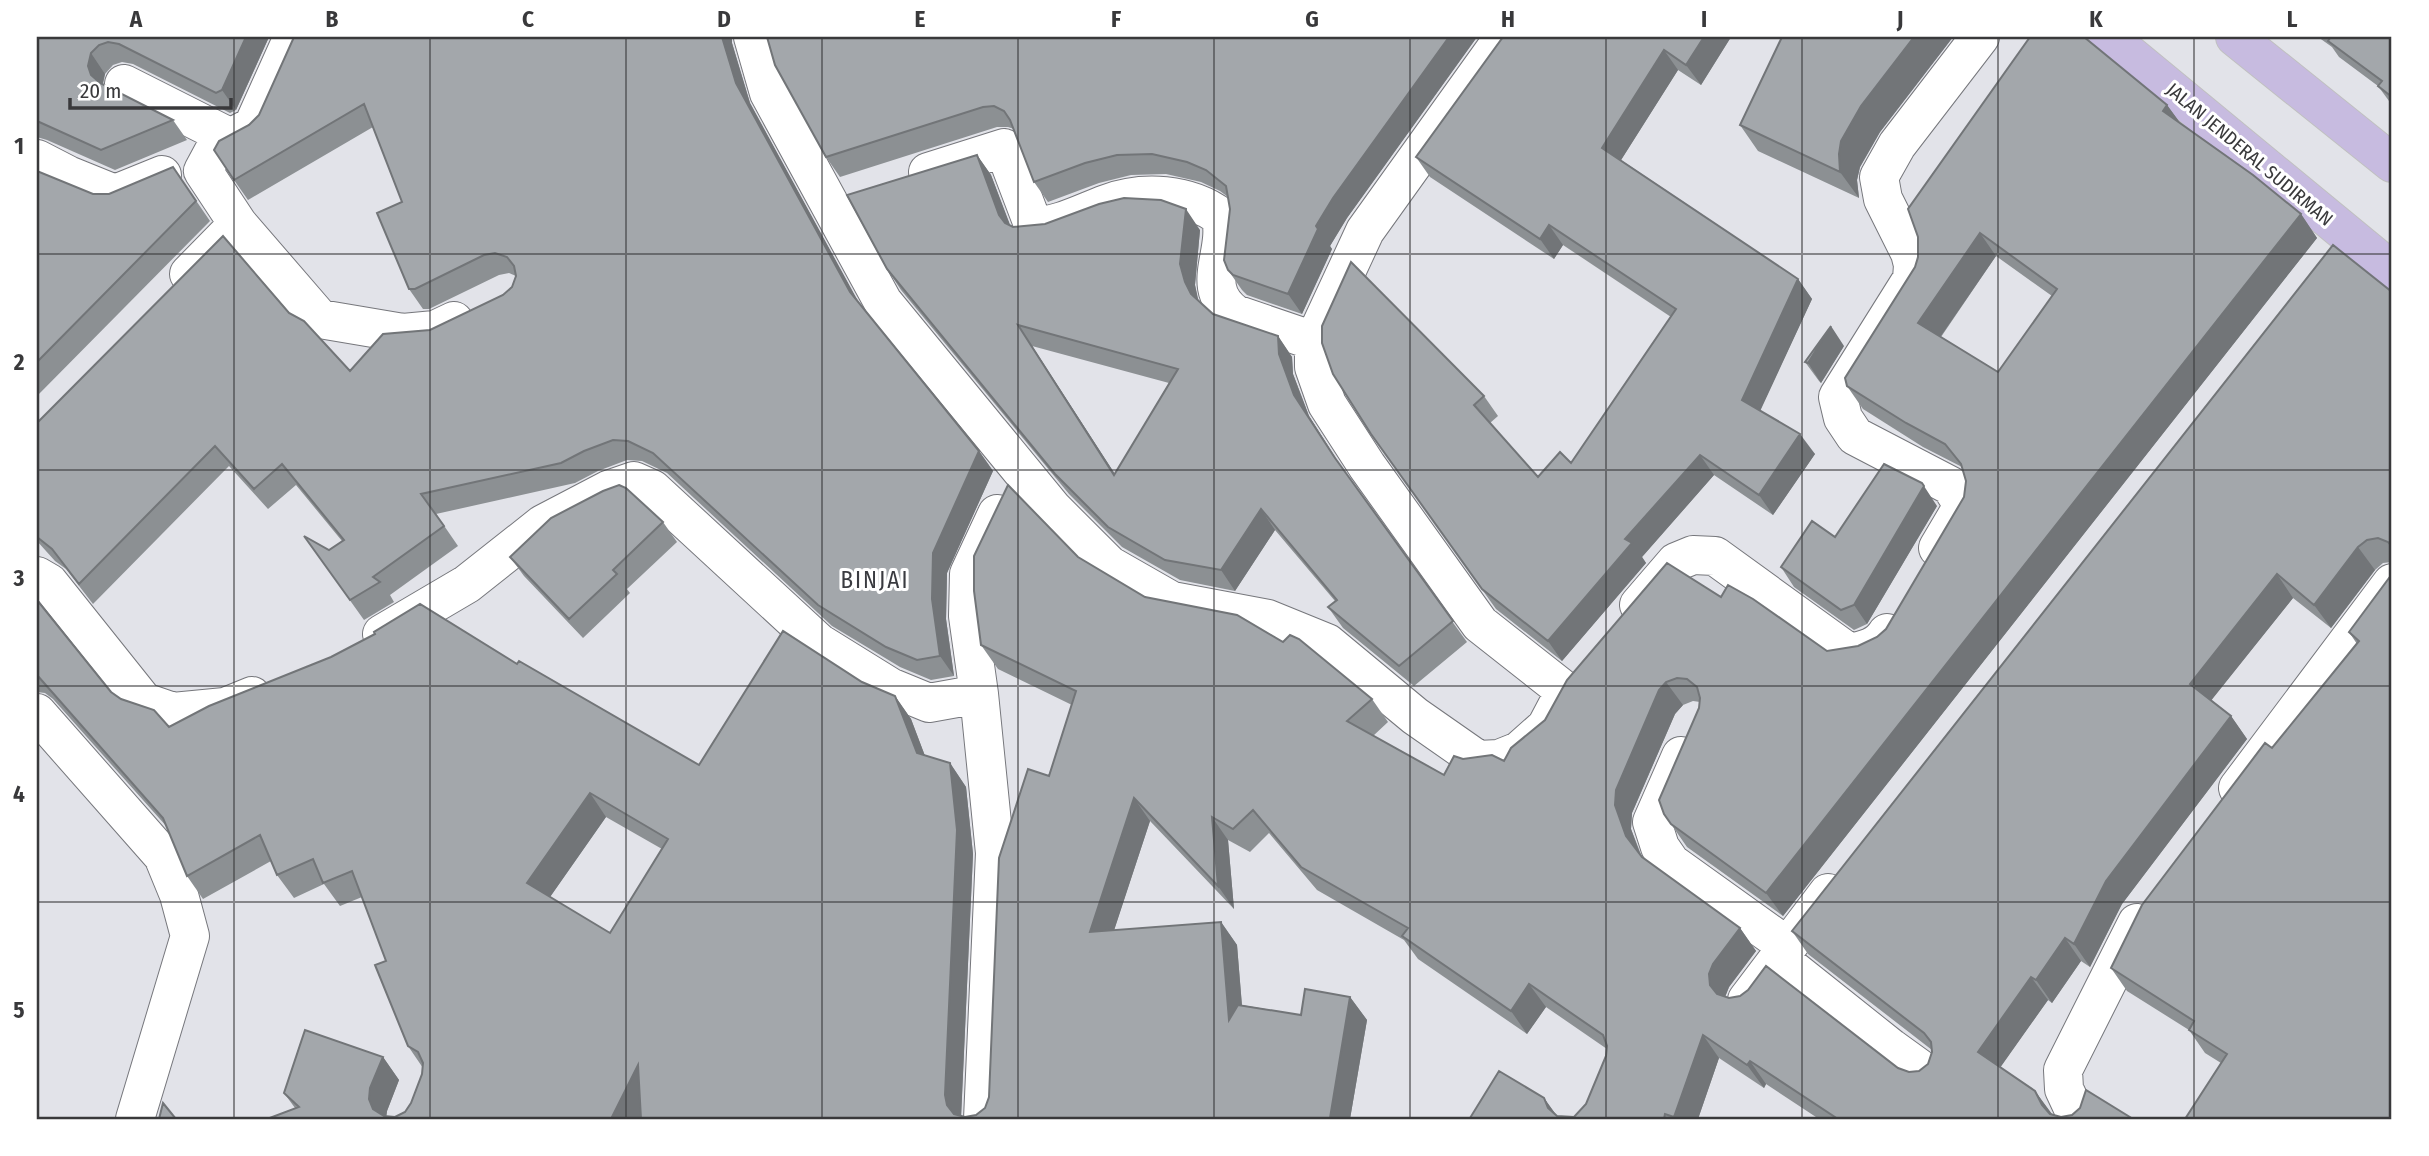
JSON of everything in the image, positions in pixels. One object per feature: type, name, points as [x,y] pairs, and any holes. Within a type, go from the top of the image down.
[{"type":"main road","name":"JALAN JENDERAL SUDIRMAN","points":[[2108,37],[2392,271]]},
{"type":"main road","points":[[2235,37],[2392,163]]},
{"type":"street","points":[[203,171],[217,145],[254,126],[293,37]]},
{"type":"street","points":[[753,37],[769,93],[883,302],[1053,509],[1109,565],[1172,601],[1268,620],[1327,643],[1415,716],[1478,760],[1499,759],[1519,751],[1546,727],[1565,691],[1591,662]]},
{"type":"street","points":[[1504,37],[1366,231],[1314,341],[1314,367],[1327,404],[1383,489],[1480,624],[1565,691]]},
{"type":"street","points":[[1616,632],[1676,562],[1693,555],[1715,556],[1849,653],[1865,650],[1882,641],[1961,509],[1959,499],[1951,486],[1855,436],[1843,418],[1838,397],[1912,279],[1910,253],[1883,199],[1879,177],[1897,145],[1980,37]]},
{"type":"street","points":[[124,84],[231,138]]},
{"type":"street","points":[[829,202],[1004,148],[1034,227],[1051,226],[1109,203],[1136,196],[1171,197],[1207,206],[1221,217],[1224,232],[1215,285],[1218,298],[1235,314],[1314,341]]},
{"type":"street","points":[[37,159],[116,194],[193,161],[203,171],[238,224],[320,319],[403,332],[435,330],[484,307]]},
{"type":"street","points":[[161,301],[238,224]]},
{"type":"street","points":[[2323,266],[2348,234]]},
{"type":"street","points":[[983,1119],[995,853],[979,694],[968,617],[968,574],[1019,468]]},
{"type":"street","points":[[351,653],[467,583],[543,524],[608,490],[634,481],[652,489],[819,643],[890,687],[929,703],[979,694]]},
{"type":"street","points":[[37,576],[49,583],[144,702],[173,712],[225,707],[288,681]]},
{"type":"street","points":[[2216,817],[2392,583]]},
{"type":"street","points":[[37,713],[163,856],[179,895],[190,936],[135,1119]]},
{"type":"street","points":[[1695,723],[1652,822],[1660,847],[1671,863],[1783,952],[1891,1048],[1927,1074]]},
{"type":"street","points":[[1747,1000],[1847,869]]},
{"type":"street","points":[[2078,1119],[2064,1089],[2063,1070],[2140,917],[2157,895]]},
{"type":"building","points":[[37,37],[246,37],[222,90],[216,93],[119,44],[108,42],[99,45],[91,53],[88,66],[91,75],[100,83],[173,120],[101,150],[37,121]]},
{"type":"building","points":[[294,37],[722,37],[736,83],[850,292],[979,451],[933,553],[932,599],[940,656],[917,660],[886,647],[818,605],[653,453],[628,441],[613,440],[561,463],[421,494],[444,526],[373,577],[380,582],[350,600],[304,536],[329,550],[344,540],[282,464],[254,489],[215,446],[79,584],[52,549],[37,537],[37,423],[223,236],[289,313],[304,321],[350,371],[383,334],[430,330],[503,295],[512,287],[516,276],[514,266],[507,257],[495,253],[484,255],[415,289],[409,289],[377,213],[402,202],[364,104],[234,180],[214,150],[219,141],[249,125],[259,115]]},
{"type":"building","points":[[767,37],[1449,37],[1333,198],[1316,226],[1318,229],[1288,294],[1233,275],[1228,270],[1224,260],[1230,209],[1226,186],[1206,170],[1187,162],[1152,154],[1117,155],[1085,163],[1034,182],[1010,120],[1004,111],[994,106],[983,107],[826,157],[775,65]]},
{"type":"building","points":[[1503,37],[1704,37],[1686,65],[1664,50],[1602,148],[1798,279],[1742,400],[1800,434],[1759,495],[1700,455],[1625,539],[1632,543],[1548,641],[1482,589],[1371,434],[1333,374],[1322,343],[1322,326],[1351,262],[1484,396],[1474,405],[1538,477],[1560,452],[1571,463],[1676,309],[1549,225],[1540,239],[1416,157]]},
{"type":"building","points":[[1782,37],[1914,37],[1861,106],[1841,141],[1840,172],[1740,125]]},
{"type":"building","points":[[2030,37],[2084,37],[2167,105],[2163,111],[2253,175],[2301,214],[1766,893],[1671,824],[1664,814],[1659,800],[1699,708],[1700,698],[1697,687],[1687,679],[1677,678],[1666,682],[1659,690],[1616,790],[1615,805],[1626,836],[1642,857],[1740,928],[1713,964],[1709,974],[1710,985],[1717,994],[1729,998],[1740,996],[1748,990],[1766,966],[1898,1068],[1909,1072],[1919,1071],[1928,1064],[1932,1052],[1931,1042],[1924,1033],[1792,931],[2333,245],[2392,292],[2392,547],[2378,538],[2367,540],[2358,547],[2314,605],[2277,574],[2190,684],[2231,716],[2106,881],[2074,944],[2065,938],[2036,980],[2031,977],[1978,1052],[2035,1091],[2050,1114],[2061,1117],[2072,1115],[2080,1108],[2086,1090],[2133,1119],[1838,1119],[1750,1061],[1747,1065],[1703,1035],[1674,1117],[1665,1114],[1664,1119],[1472,1119],[1470,1118],[1499,1071],[1544,1098],[1548,1108],[1557,1116],[1574,1117],[1586,1104],[1606,1056],[1607,1046],[1603,1035],[1529,984],[1511,1011],[1402,936],[1408,928],[1301,867],[1253,810],[1233,829],[1212,817],[1218,886],[1134,798],[1090,932],[1221,922],[1229,1020],[1238,1005],[1301,1015],[1305,989],[1350,997],[1330,1118],[1333,1119],[641,1119],[638,1065],[611,1119],[267,1119],[299,1107],[284,1093],[305,1030],[383,1057],[370,1088],[369,1099],[373,1109],[384,1116],[395,1117],[405,1112],[422,1074],[423,1063],[418,1052],[408,1046],[375,965],[386,961],[352,871],[323,883],[313,859],[277,875],[260,835],[187,876],[163,818],[37,675],[37,600],[111,692],[121,699],[154,710],[169,727],[209,706],[331,657],[375,634],[374,632],[420,604],[517,664],[519,661],[699,765],[783,631],[862,682],[895,696],[917,753],[950,763],[957,830],[945,1095],[947,1105],[954,1114],[965,1117],[976,1115],[985,1108],[989,1097],[999,858],[1028,769],[1049,776],[1076,691],[981,645],[974,591],[974,556],[1008,485],[1078,557],[1145,597],[1237,615],[1283,642],[1290,635],[1299,639],[1372,699],[1347,721],[1444,775],[1454,756],[1463,759],[1492,755],[1504,761],[1511,748],[1545,720],[1567,680],[1667,563],[1721,597],[1728,585],[1753,599],[1827,651],[1858,646],[1877,637],[1886,629],[1964,497],[1966,481],[1961,464],[1945,444],[1847,386],[1845,378],[1915,267],[1918,237],[1908,209]],"holes":[[[1980,233],[2057,289],[1998,372],[1918,323]],[[590,793],[668,839],[610,933],[527,883]]]},
{"type":"building","points":[[2328,37],[2392,37],[2392,97],[2378,86],[2382,81],[2328,41]]},
{"type":"building","points":[[977,155],[999,215],[1005,223],[1013,227],[1045,224],[1099,204],[1124,198],[1161,200],[1186,209],[1180,264],[1191,294],[1213,314],[1278,336],[1279,354],[1294,395],[1335,458],[1453,621],[1399,666],[1328,607],[1337,600],[1261,509],[1221,570],[1165,560],[1108,527],[1055,474],[887,269],[847,195]],"holes":[[[1018,325],[1178,369],[1114,475]]]},
{"type":"building","points":[[173,167],[196,201],[37,362],[37,171],[93,194],[109,194]]},
{"type":"building","points":[[1831,326],[1808,363],[1805,362]]},
{"type":"building","points":[[1884,464],[1924,486],[1854,605],[1841,610],[1781,567],[1812,521],[1835,537]]},
{"type":"building","points":[[619,485],[626,488],[663,522],[613,570],[617,574],[569,619],[510,557],[551,518]]},
{"type":"building","points":[[2392,574],[2392,1119],[2185,1119],[2227,1054],[2189,1030],[2194,1021],[2111,968],[2142,905],[2265,743],[2272,748],[2359,641],[2349,632]]},
{"type":"building","points":[[163,1103],[176,1119],[159,1119]]},
{"type":"district","name":"BINJAI","points":[[875,580]]}]
